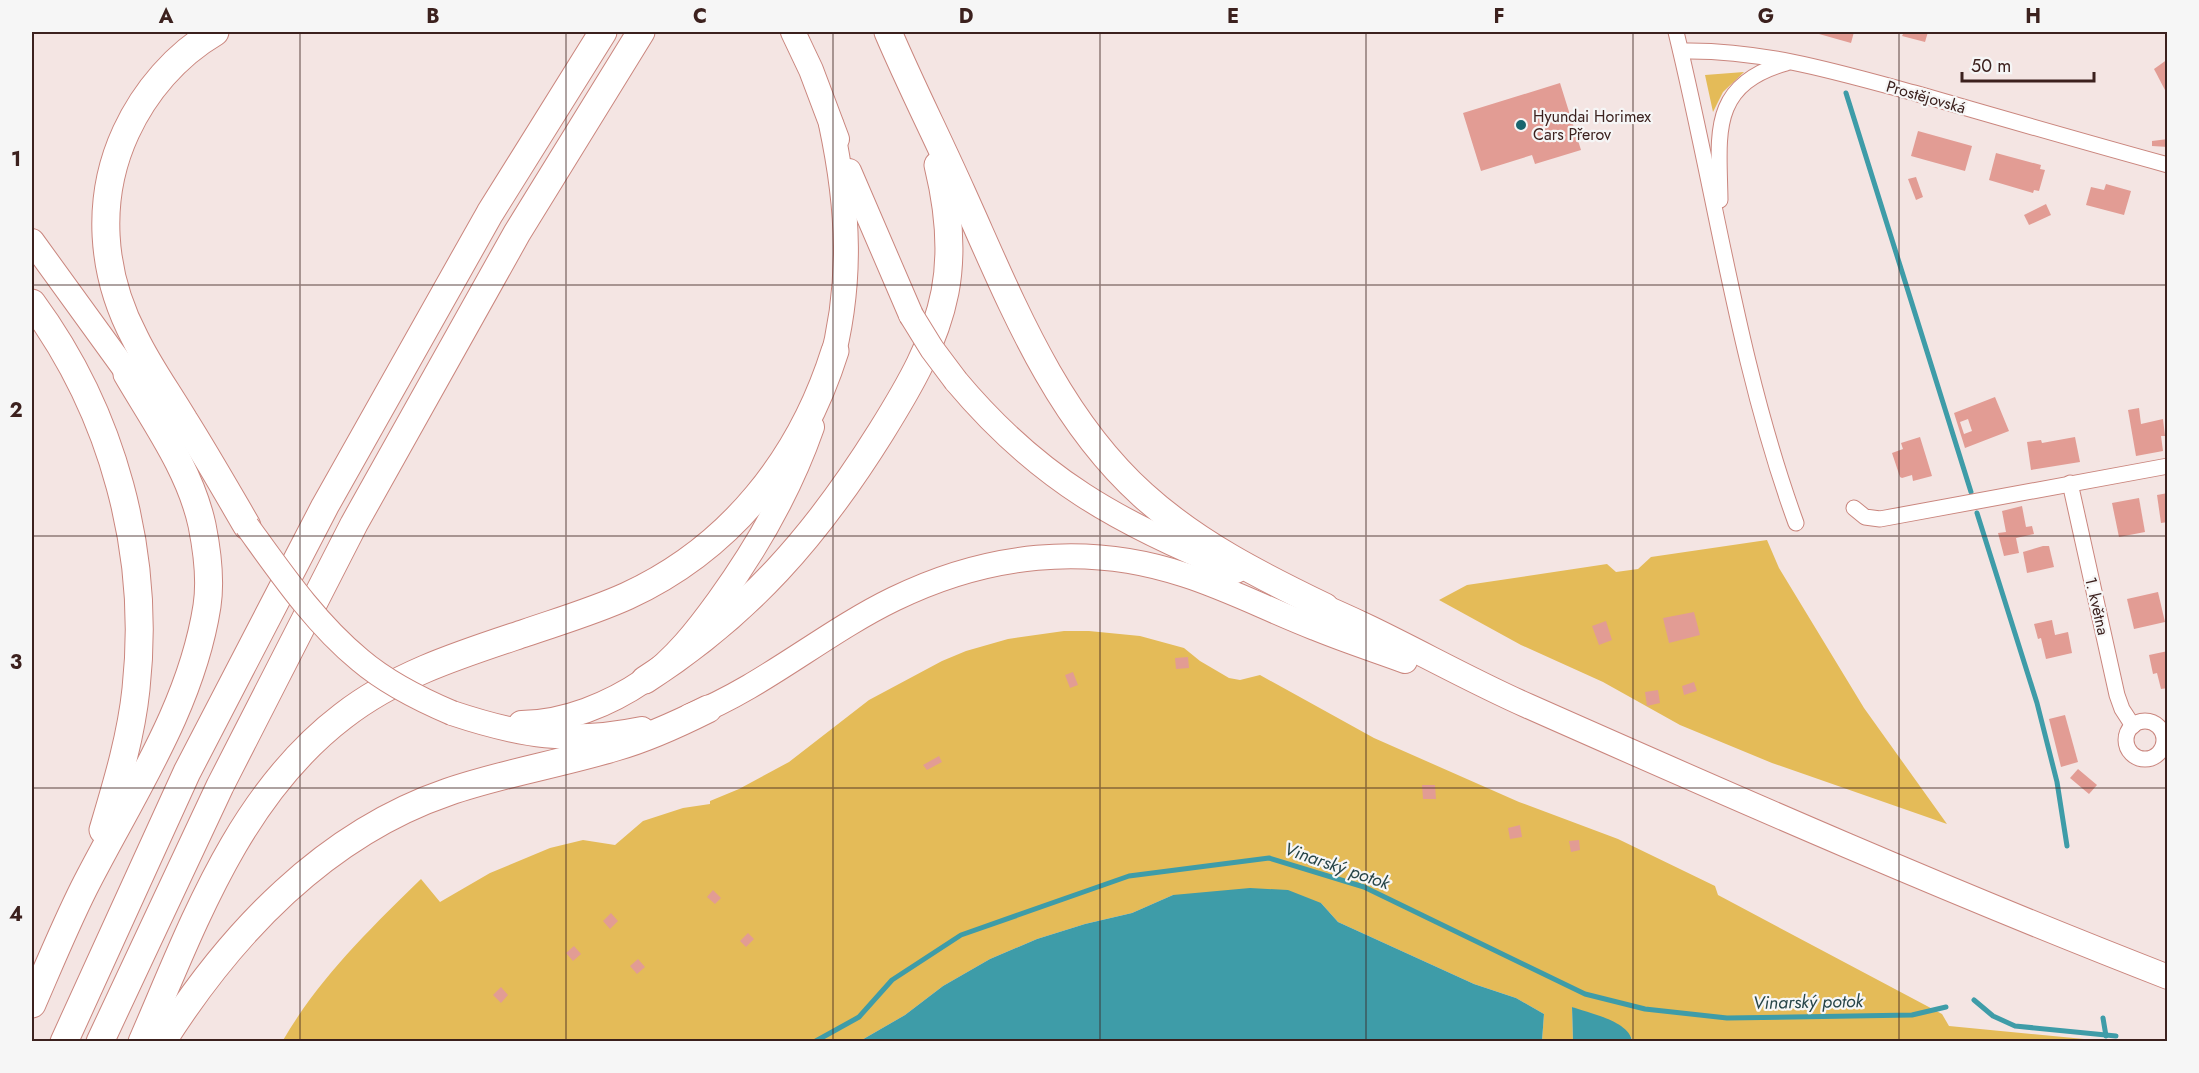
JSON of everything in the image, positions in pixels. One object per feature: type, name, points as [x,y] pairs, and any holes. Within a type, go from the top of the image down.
[{"type":"highway","points":[[215,32],[173,64],[143,100],[131,120],[114,163],[109,186],[105,233],[114,286],[135,340],[247,526]]},
{"type":"highway","points":[[64,1041],[187,772],[325,506],[490,213],[603,32]]},
{"type":"highway","points":[[100,1041],[220,786],[354,524],[517,233],[641,32]]},
{"type":"highway","points":[[645,680],[722,624],[761,589],[789,559],[818,523],[872,446],[909,386],[931,342],[941,308],[949,263],[946,204],[936,160],[888,32]]},
{"type":"highway","points":[[904,70],[939,140],[1021,324],[1056,387],[1094,441],[1142,494],[1189,533],[1252,570],[1325,607]]},
{"type":"highway","points":[[32,303],[63,349],[80,381],[105,439],[128,516],[138,586],[139,656],[131,723],[116,788],[84,888]]},
{"type":"highway","points":[[142,1041],[235,840],[269,790],[303,751],[343,716],[392,684],[459,655],[605,605],[651,584],[699,553],[745,510],[790,453],[819,396],[835,351]]},
{"type":"highway","points":[[32,1004],[84,888],[136,795],[178,705],[199,643],[208,604],[208,561],[203,532],[188,479],[127,375]]},
{"type":"highway","points":[[162,1041],[212,970],[257,919],[311,869],[360,834],[403,810],[450,791],[616,747],[659,732],[708,709]]},
{"type":"main road","points":[[793,32],[811,70],[882,253],[911,315],[932,349],[979,409],[1024,452],[1096,505],[1157,537],[1325,607],[1525,705],[2081,943],[2168,977]]},
{"type":"main road","points":[[452,712],[473,718],[510,723],[546,721],[586,710],[645,680],[681,648],[699,626],[767,527],[791,482],[803,451],[835,351],[843,304],[847,240],[844,195],[831,124]]},
{"type":"main road","points":[[32,241],[127,375],[247,526],[303,601],[341,643],[359,660],[402,689],[452,712],[489,724],[560,738],[618,734],[659,726],[708,709],[870,612],[915,589],[963,571],[991,564],[1037,556],[1070,555],[1140,562],[1185,575],[1316,628],[1525,705]]},
{"type":"main road","points":[[2081,943],[2168,995]]},
{"type":"street","points":[[1676,32],[1737,313],[1763,417],[1796,523]]},
{"type":"street","name":"Prostějovská","points":[[1681,51],[1723,52],[1791,62],[1873,82],[2168,165]]},
{"type":"street","points":[[1720,233],[1719,140],[1724,111],[1735,93],[1754,76],[1791,62]]},
{"type":"street","points":[[1854,508],[1865,517],[1880,519],[2168,466]]},
{"type":"street","name":"1. května","points":[[2070,483],[2117,694],[2122,709],[2133,726]]},
{"type":"shaded area","points":[[1744,72],[1723,92],[1713,112],[1705,75]]},
{"type":"shaded area","points":[[1767,540],[1779,568],[1864,708],[1947,824],[1772,763],[1680,725],[1603,682],[1521,645],[1439,600],[1467,585],[1607,564],[1616,572],[1638,569],[1651,557]]},
{"type":"shaded area","points":[[1064,631],[1140,636],[1184,648],[1200,661],[1229,678],[1240,680],[1260,675],[1374,738],[1519,802],[1618,839],[1715,886],[1718,895],[1942,1014],[1949,1026],[2105,1041],[1632,1041],[1631,1037],[1572,1007],[1573,1041],[1542,1041],[1544,1014],[1516,998],[1474,984],[1338,922],[1321,903],[1173,895],[1132,913],[1037,939],[990,959],[943,986],[905,1015],[860,1041],[282,1042],[312,997],[346,956],[421,879],[440,902],[490,873],[550,848],[583,840],[615,845],[643,821],[683,808],[710,804],[710,801],[739,789],[789,762],[869,700],[942,661],[966,651],[1008,639]]},
{"type":"water","points":[[1250,888],[1288,890],[1321,903],[1338,922],[1474,984],[1516,998],[1544,1014],[1542,1041],[860,1041],[905,1015],[943,986],[990,959],[1037,939],[1132,913],[1173,895]]},
{"type":"water","points":[[1572,1007],[1616,1023],[1624,1028],[1632,1041],[1573,1041]]},
{"type":"building","points":[[1820,32],[1854,32],[1851,43],[1819,34]]},
{"type":"building","points":[[1904,32],[1928,32],[1925,42],[1902,36]]},
{"type":"building","points":[[2168,59],[2168,89],[2165,90],[2154,69]]},
{"type":"building","points":[[1560,83],[1581,150],[1535,164],[1532,155],[1481,171],[1463,113]]},
{"type":"building","points":[[1918,131],[1972,146],[1965,171],[1911,156]]},
{"type":"building","points":[[2168,139],[2168,147],[2152,146],[2152,141]]},
{"type":"building","points":[[1996,153],[2041,165],[2040,169],[2045,170],[2039,191],[2034,190],[2033,193],[1989,180]]},
{"type":"building","points":[[1916,177],[1923,197],[1916,200],[1908,179]]},
{"type":"building","points":[[2106,184],[2131,191],[2124,215],[2086,205],[2091,187],[2104,190]]},
{"type":"building","points":[[2046,204],[2051,215],[2029,225],[2024,215]]},
{"type":"building","points":[[1995,397],[2009,431],[1965,448],[1954,413]],"holes":[[[1968,419],[1972,431],[1964,434],[1960,422]]]},
{"type":"building","points":[[2139,408],[2141,424],[2163,419],[2165,436],[2161,436],[2163,451],[2136,456],[2128,410]]},
{"type":"building","points":[[1920,437],[1932,476],[1913,481],[1912,475],[1902,478],[1892,453],[1903,449],[1901,443]]},
{"type":"building","points":[[2075,437],[2080,462],[2031,470],[2027,442],[2041,440],[2042,443]]},
{"type":"building","points":[[2168,493],[2168,522],[2161,523],[2157,495]]},
{"type":"building","points":[[2139,498],[2145,532],[2119,537],[2112,503]]},
{"type":"building","points":[[2022,506],[2026,527],[2032,526],[2034,534],[2016,538],[2019,553],[2004,556],[1998,533],[2006,532],[2002,511]]},
{"type":"building","points":[[2049,546],[2054,567],[2027,573],[2023,552]]},
{"type":"building","points":[[2158,592],[2165,622],[2134,629],[2127,599]]},
{"type":"building","points":[[1694,612],[1700,635],[1669,643],[1663,618]]},
{"type":"building","points":[[2052,620],[2055,635],[2068,632],[2072,653],[2046,659],[2041,638],[2038,639],[2034,624]]},
{"type":"building","points":[[1606,621],[1612,640],[1599,645],[1592,626]]},
{"type":"building","points":[[2168,651],[2168,688],[2161,689],[2157,673],[2153,674],[2149,655]]},
{"type":"building","points":[[1188,657],[1189,668],[1176,669],[1175,658]]},
{"type":"building","points":[[1073,672],[1078,685],[1070,688],[1065,675]]},
{"type":"building","points":[[1694,682],[1697,691],[1684,695],[1682,686]]},
{"type":"building","points":[[1658,690],[1660,703],[1647,706],[1645,692]]},
{"type":"building","points":[[2065,715],[2078,762],[2061,767],[2049,719]]},
{"type":"building","points":[[939,756],[942,762],[927,770],[923,765]]},
{"type":"building","points":[[2078,769],[2097,785],[2089,794],[2070,778]]},
{"type":"building","points":[[1422,785],[1435,785],[1436,799],[1423,799]]},
{"type":"building","points":[[1520,825],[1522,837],[1510,839],[1508,828]]},
{"type":"building","points":[[1579,840],[1580,850],[1571,852],[1569,841]]},
{"type":"building","points":[[713,890],[721,898],[715,904],[707,897]]},
{"type":"building","points":[[611,913],[618,921],[610,929],[603,921]]},
{"type":"building","points":[[748,933],[754,939],[746,947],[740,941]]},
{"type":"building","points":[[574,946],[581,954],[573,961],[566,953]]},
{"type":"building","points":[[638,959],[645,967],[637,974],[630,966]]},
{"type":"building","points":[[501,987],[508,995],[501,1003],[493,995]]},
{"type":"waterway","points":[[1846,93],[1971,492]]},
{"type":"waterway","points":[[1977,513],[2037,703],[2057,782],[2067,846]]},
{"type":"waterway","name":"Vinarský potok","points":[[814,1042],[859,1017],[892,980],[961,935],[1129,876],[1269,858],[1364,887],[1585,994],[1645,1009],[1727,1018],[1912,1015],[1946,1007]]},
{"type":"waterway","name":"Vinarský potok","points":[[1974,1000],[1993,1016],[2015,1026],[2116,1036]]},
{"type":"waterway","points":[[2103,1018],[2106,1036]]},
{"type":"place","name":"Hyundai Horimex Cars Přerov","points":[[1521,125]]}]
